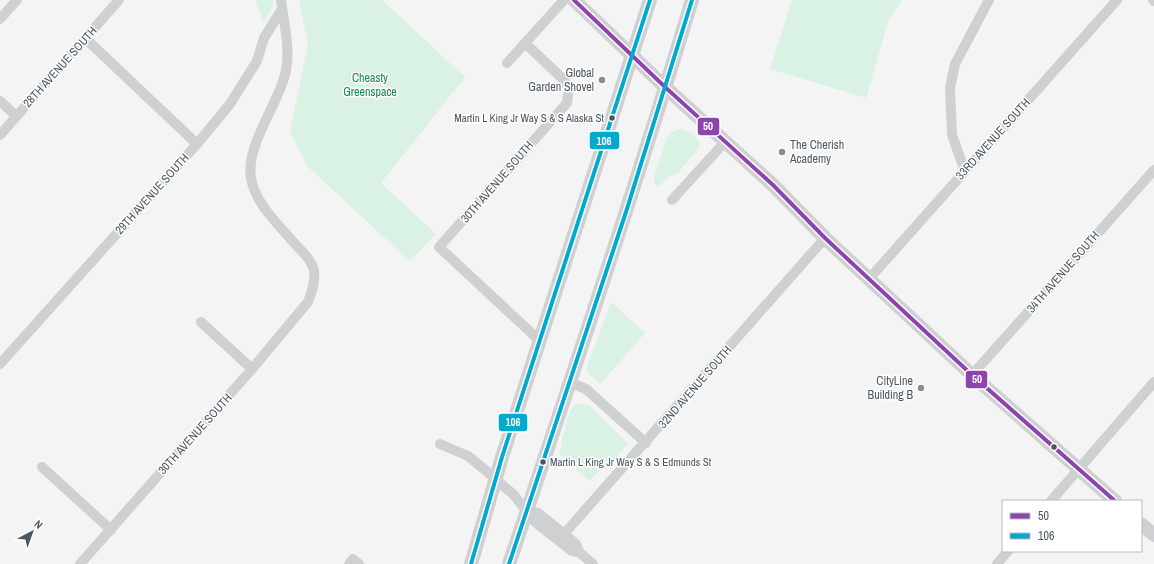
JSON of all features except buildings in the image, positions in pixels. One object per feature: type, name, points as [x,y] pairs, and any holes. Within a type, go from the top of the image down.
[{"type":"main road","points":[[574,0],[972,375],[1114,500]]},
{"type":"main road","points":[[471,564],[495,479],[650,0]]},
{"type":"main road","points":[[509,564],[535,483],[571,383],[692,0]]},
{"type":"main road","points":[[1142,525],[1154,535]]},
{"type":"street","points":[[0,19],[17,0]]},
{"type":"street","name":"28TH AVENUE SOUTH","points":[[0,135],[119,0]]},
{"type":"street","points":[[507,63],[526,44],[564,0]]},
{"type":"street","points":[[965,171],[952,135],[950,88],[955,64],[989,0]]},
{"type":"street","name":"33RD AVENUE SOUTH","points":[[869,279],[1117,0]]},
{"type":"street","name":"30TH AVENUE SOUTH","points":[[80,564],[252,369],[308,302],[314,284],[313,267],[302,252],[266,211],[254,189],[249,167],[259,136],[284,78],[286,61],[285,27],[281,5]]},
{"type":"street","name":"29TH AVENUE SOUTH","points":[[0,364],[197,144],[230,104],[247,80],[257,61],[264,38],[281,5]]},
{"type":"street","points":[[86,39],[197,144]]},
{"type":"street","name":"30TH AVENUE SOUTH","points":[[526,44],[564,80],[569,88],[566,103],[439,247],[540,341]]},
{"type":"street","points":[[0,101],[16,116]]},
{"type":"street","points":[[672,200],[725,142]]},
{"type":"street","name":"34TH AVENUE SOUTH","points":[[972,375],[1154,170]]},
{"type":"street","name":"32ND AVENUE SOUTH","points":[[564,534],[646,443],[825,238]]},
{"type":"street","points":[[200,322],[252,369]]},
{"type":"street","points":[[1052,500],[1154,382]]},
{"type":"street","points":[[571,383],[586,389],[646,443]]},
{"type":"street","points":[[440,444],[468,456],[514,495],[535,522],[572,551],[579,552]]},
{"type":"street","points":[[42,467],[111,530]]},
{"type":"street","points":[[527,511],[538,513],[576,544],[579,552],[593,564]]},
{"type":"street","points":[[997,564],[1007,552]]},
{"type":"green space","points":[[256,0],[273,0],[274,4],[263,23]]},
{"type":"green space","name":"Cheasty Greenspace","points":[[299,0],[382,0],[465,77],[381,183],[436,234],[410,261],[308,167],[290,131],[308,44]]},
{"type":"green space","points":[[792,0],[902,0],[889,19],[866,98],[770,69]]},
{"type":"green space","points":[[683,129],[693,135],[698,140],[700,146],[677,174],[669,176],[659,186],[654,184],[654,177],[667,138],[671,133]]},
{"type":"green space","points":[[611,302],[645,333],[600,384],[588,373],[587,367]]},
{"type":"green space","points":[[581,403],[590,406],[628,443],[609,467],[599,471],[590,481],[559,454],[567,419],[573,407],[576,404]]},
{"type":"transit line","name":"50","points":[[574,0],[665,87],[773,185],[825,238],[972,375],[1114,500]]},
{"type":"transit line","name":"106","points":[[471,564],[502,457],[650,0]]},
{"type":"transit line","name":"106","points":[[509,564],[626,212],[692,0]]},
{"type":"place","name":"Global Garden Shovel","points":[[602,80]]},
{"type":"place","name":"Martin L King Jr Way S & S Alaska St","points":[[612,118]]},
{"type":"place","name":"The Cherish Academy","points":[[782,152]]},
{"type":"place","name":"CityLine Building B","points":[[921,388]]},
{"type":"place","name":"Martin L King Jr Way S & S Edmunds St","points":[[543,462]]}]
